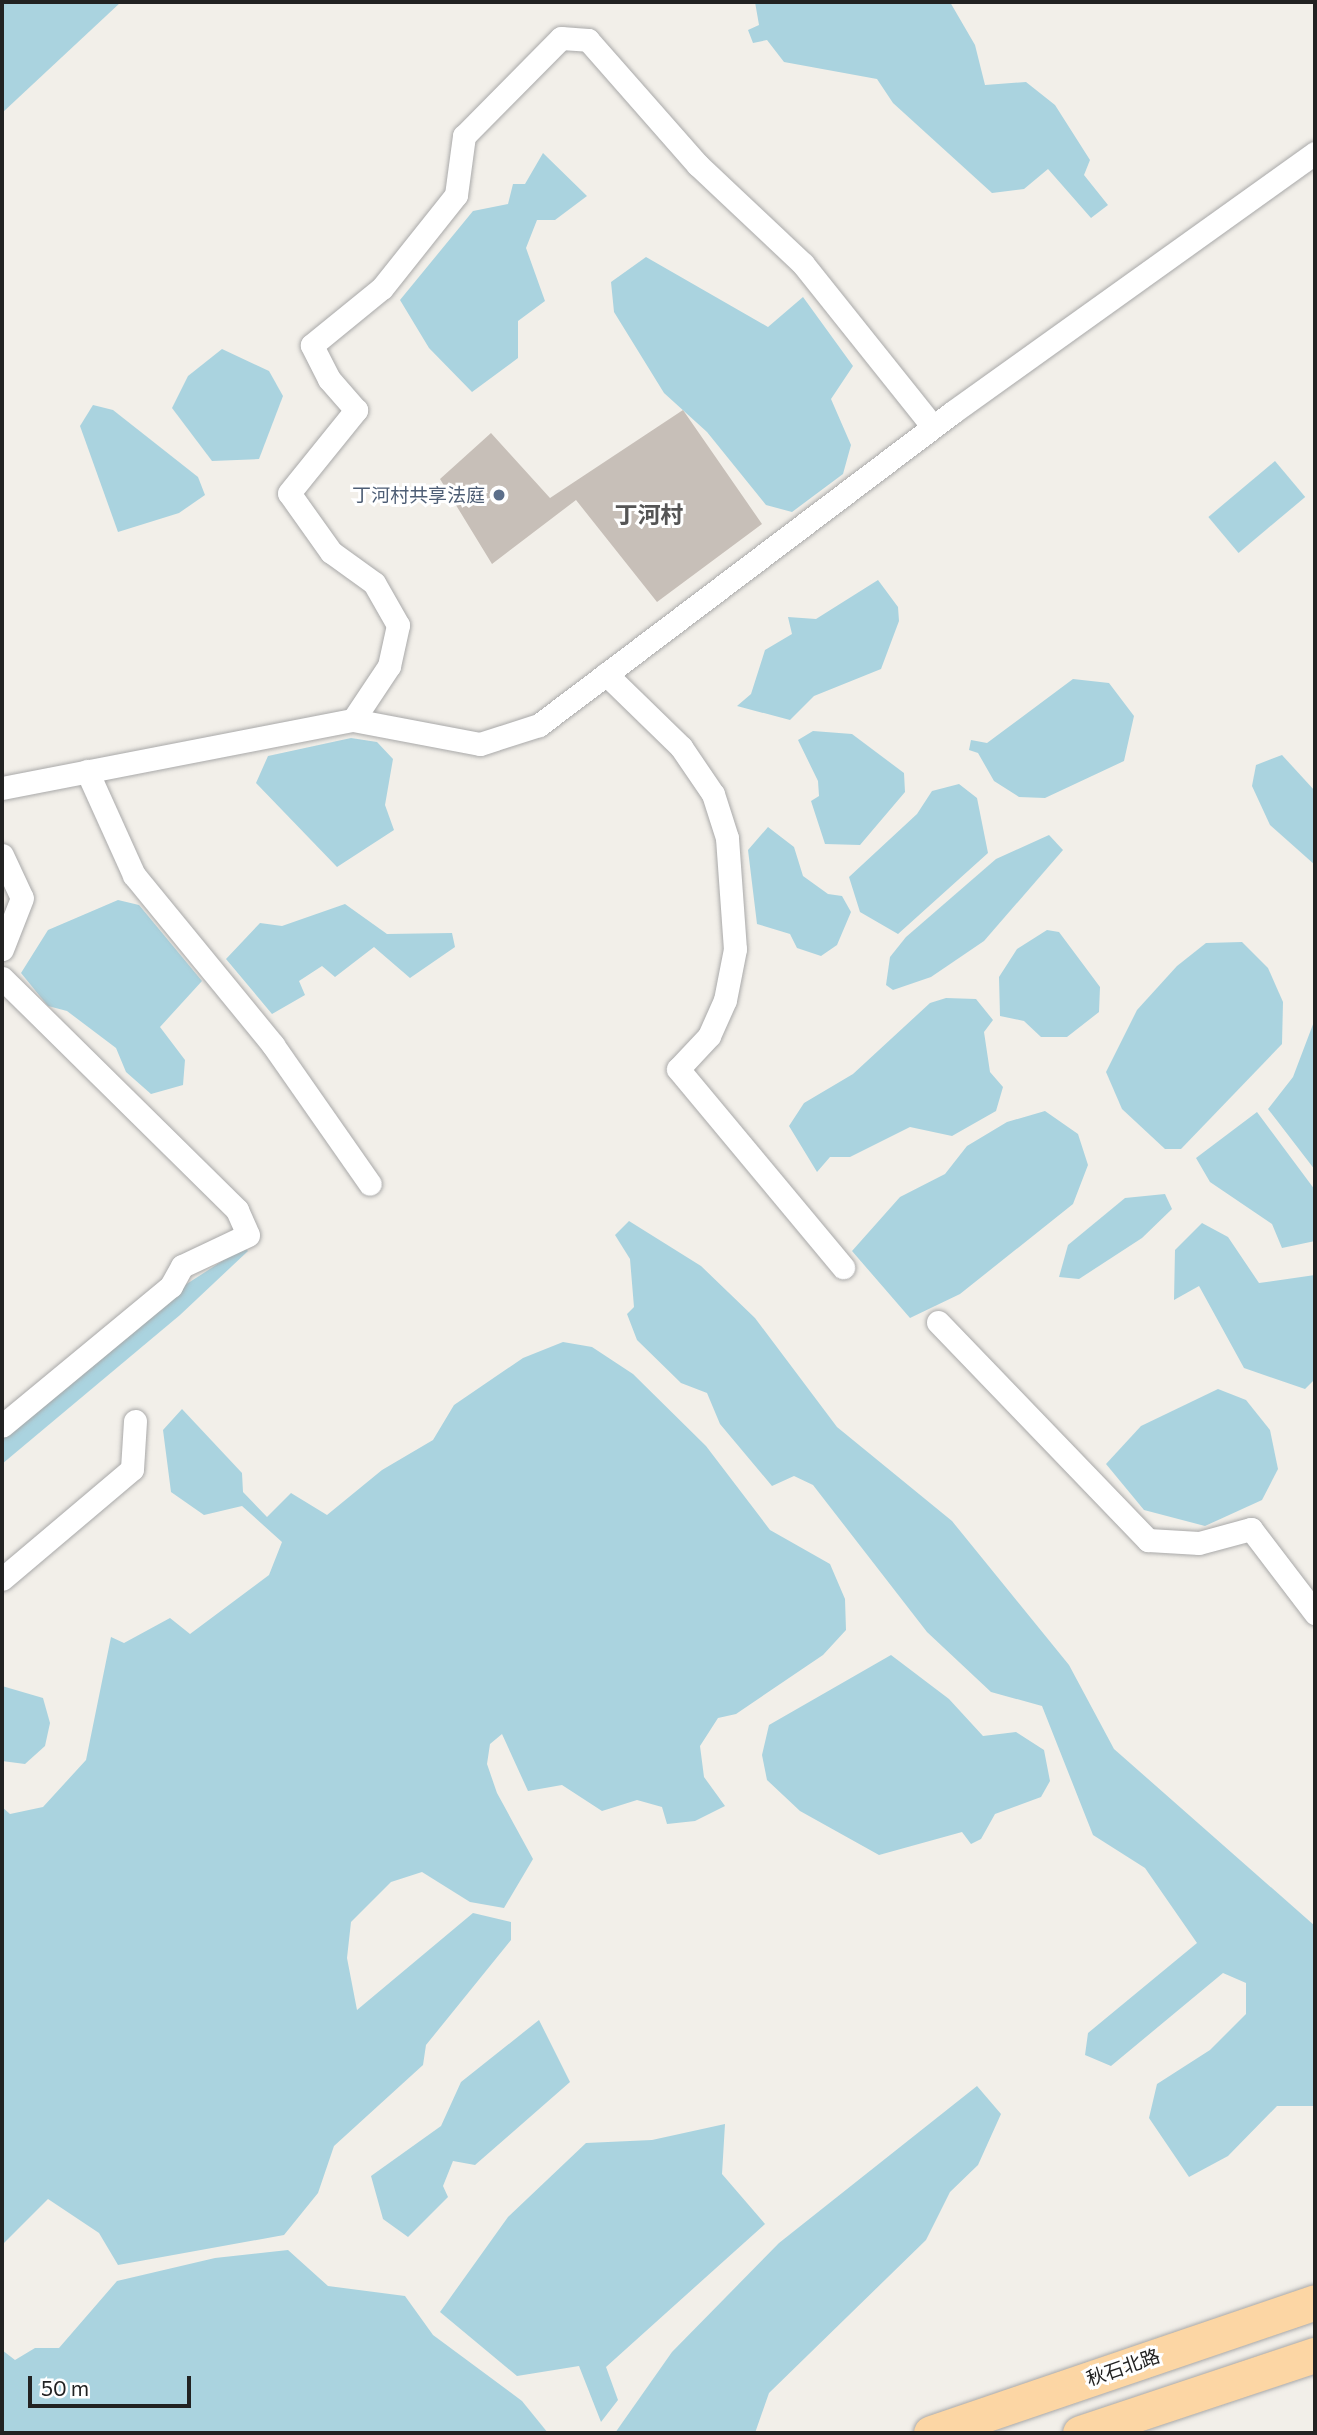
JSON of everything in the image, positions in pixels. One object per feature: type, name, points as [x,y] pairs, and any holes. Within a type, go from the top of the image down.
[{"type":"main road","name":"秋石北路","points":[[931,2433],[1315,2302]]},
{"type":"main road","points":[[1080,2433],[1136,2424],[1315,2355]]},
{"type":"street","points":[[354,720],[389,666],[398,625],[374,583],[331,552],[289,493],[356,410],[329,379],[312,345],[390,278],[456,195],[464,136],[561,38],[588,40],[698,165],[803,264],[933,427]]},
{"type":"street","points":[[2,788],[354,720],[480,744],[539,725],[933,427],[1315,153]]},
{"type":"street","points":[[606,674],[681,747],[713,794],[727,838],[735,949],[725,1000],[709,1036],[678,1069],[843,1267]]},
{"type":"street","points":[[87,771],[134,875],[273,1045],[370,1184]]},
{"type":"street","points":[[2,855],[22,898],[2,949]]},
{"type":"street","points":[[2,978],[237,1210],[248,1235],[182,1266],[171,1286],[2,1426]]},
{"type":"street","points":[[938,1322],[1148,1540],[1199,1544],[1251,1529],[1315,1612]]},
{"type":"street","points":[[2,1579],[132,1469],[135,1421]]},
{"type":"water","points":[[2,2],[121,2],[2,113]]},
{"type":"water","points":[[755,2],[950,2],[975,45],[985,85],[1026,82],[1055,105],[1090,160],[1084,175],[1108,205],[1091,218],[1048,169],[1024,189],[992,193],[893,103],[877,79],[784,62],[767,40],[753,43],[748,30],[759,25]]},
{"type":"water","points":[[543,153],[587,196],[555,220],[537,220],[526,248],[545,301],[518,321],[518,358],[472,392],[429,348],[400,300],[473,211],[508,204],[513,184],[525,184]]},
{"type":"water","points":[[646,257],[768,327],[803,297],[853,366],[831,399],[851,445],[843,474],[792,512],[766,505],[707,432],[664,393],[614,312],[611,282]]},
{"type":"water","points":[[222,349],[269,371],[283,396],[259,459],[212,461],[172,408],[188,376]]},
{"type":"water","points":[[93,405],[113,410],[198,477],[205,495],[179,513],[118,532],[80,426]]},
{"type":"water","points":[[1275,461],[1305,497],[1239,553],[1208,517]]},
{"type":"water","points":[[878,580],[898,607],[899,621],[881,669],[814,696],[790,720],[737,706],[751,694],[765,650],[792,634],[788,617],[816,619]]},
{"type":"water","points":[[1073,679],[1109,683],[1134,716],[1124,761],[1045,798],[1019,797],[994,781],[978,753],[969,750],[971,740],[987,743]]},
{"type":"water","points":[[813,731],[852,734],[904,773],[905,792],[860,845],[825,844],[811,801],[819,796],[818,781],[798,740]]},
{"type":"water","points":[[351,738],[377,742],[393,759],[385,805],[394,830],[337,867],[256,783],[268,756]]},
{"type":"water","points":[[1282,755],[1315,791],[1315,865],[1270,825],[1252,786],[1256,765]]},
{"type":"water","points":[[959,784],[977,798],[988,853],[898,934],[860,912],[849,877],[917,814],[932,791]]},
{"type":"water","points":[[768,827],[794,847],[803,876],[828,894],[842,896],[851,912],[837,945],[821,956],[797,948],[790,934],[757,924],[748,850]]},
{"type":"water","points":[[1049,835],[1063,850],[984,941],[931,977],[893,990],[886,985],[890,957],[906,937],[996,859]]},
{"type":"water","points":[[118,900],[139,905],[202,981],[160,1027],[185,1060],[183,1085],[151,1094],[126,1072],[116,1048],[67,1011],[48,1006],[21,973],[48,930]]},
{"type":"water","points":[[345,904],[387,934],[452,933],[455,947],[410,978],[374,947],[335,977],[322,966],[299,981],[305,995],[272,1014],[226,959],[260,923],[282,926]]},
{"type":"water","points":[[1047,930],[1059,932],[1100,987],[1099,1012],[1067,1037],[1041,1037],[1024,1021],[1000,1016],[999,977],[1017,949]]},
{"type":"water","points":[[1242,942],[1268,968],[1283,1002],[1282,1044],[1181,1149],[1165,1149],[1122,1109],[1106,1072],[1137,1010],[1177,966],[1206,943]]},
{"type":"water","points":[[946,998],[976,999],[993,1020],[984,1032],[990,1072],[1003,1087],[996,1111],[952,1136],[910,1127],[850,1157],[830,1157],[817,1172],[789,1126],[804,1103],[853,1074],[930,1003]]},
{"type":"water","points":[[1315,1019],[1315,1170],[1268,1109],[1293,1077]]},
{"type":"water","points":[[1045,1111],[1078,1134],[1088,1165],[1073,1204],[960,1294],[910,1318],[852,1251],[900,1197],[945,1174],[967,1146],[1007,1122]]},
{"type":"water","points":[[1257,1112],[1315,1190],[1315,1241],[1282,1248],[1272,1224],[1210,1182],[1196,1158]]},
{"type":"water","points":[[1165,1194],[1172,1209],[1142,1238],[1079,1279],[1059,1277],[1068,1245],[1125,1198]]},
{"type":"water","points":[[629,1221],[701,1266],[755,1318],[837,1427],[952,1521],[1069,1665],[1114,1749],[1315,1926],[1315,2106],[1277,2106],[1228,2156],[1189,2177],[1149,2118],[1157,2084],[1210,2050],[1246,2014],[1246,1983],[1223,1973],[1111,2066],[1085,2055],[1088,2033],[1197,1943],[1145,1868],[1093,1835],[1042,1706],[991,1692],[927,1632],[813,1485],[794,1476],[772,1486],[720,1424],[707,1393],[681,1383],[637,1340],[627,1314],[634,1307],[630,1259],[615,1235]]},
{"type":"water","points":[[1202,1223],[1228,1237],[1259,1283],[1315,1275],[1315,1379],[1305,1389],[1244,1368],[1199,1286],[1174,1300],[1175,1250]]},
{"type":"water","points":[[244,1247],[248,1251],[180,1315],[2,1464],[2,1440],[182,1287]]},
{"type":"water","points":[[563,1342],[592,1347],[633,1374],[706,1446],[770,1530],[830,1564],[845,1599],[846,1630],[823,1655],[736,1714],[718,1718],[700,1746],[704,1777],[725,1806],[695,1821],[667,1824],[662,1807],[637,1800],[602,1811],[562,1785],[528,1791],[502,1734],[490,1744],[487,1764],[497,1793],[533,1859],[504,1908],[470,1902],[422,1872],[391,1882],[351,1922],[347,1958],[357,2010],[473,1913],[511,1922],[511,1940],[426,2045],[423,2065],[334,2146],[318,2193],[284,2235],[118,2265],[99,2233],[48,2199],[2,2245],[2,1807],[10,1814],[43,1807],[86,1760],[111,1637],[124,1643],[170,1618],[190,1634],[269,1575],[282,1542],[242,1506],[204,1515],[171,1492],[163,1430],[182,1409],[242,1473],[243,1492],[267,1517],[291,1493],[327,1515],[382,1470],[433,1440],[454,1405],[523,1358]]},
{"type":"water","points":[[1218,1389],[1246,1400],[1270,1430],[1278,1469],[1262,1500],[1205,1526],[1144,1510],[1106,1464],[1141,1426]]},
{"type":"water","points":[[891,1655],[949,1699],[983,1736],[1016,1732],[1044,1750],[1050,1781],[1041,1797],[995,1814],[981,1839],[971,1844],[962,1832],[879,1855],[800,1811],[767,1780],[762,1755],[769,1725]]},
{"type":"water","points":[[2,1686],[43,1698],[50,1723],[45,1746],[25,1764],[2,1761]]},
{"type":"water","points":[[539,2020],[570,2082],[475,2165],[453,2161],[443,2186],[448,2197],[408,2237],[383,2219],[371,2176],[441,2126],[461,2082]]},
{"type":"water","points":[[977,2086],[1001,2114],[978,2165],[950,2192],[926,2240],[769,2393],[755,2433],[615,2433],[672,2352],[779,2243]]},
{"type":"water","points":[[725,2124],[722,2174],[765,2224],[606,2367],[618,2400],[601,2422],[579,2366],[517,2376],[440,2312],[508,2217],[586,2143],[652,2140]]},
{"type":"water","points":[[288,2250],[328,2286],[405,2296],[433,2335],[522,2401],[548,2433],[2,2433],[2,2350],[15,2360],[35,2348],[59,2348],[117,2281],[215,2258]]},
{"type":"building","points":[[683,410],[762,524],[657,602],[576,500],[492,564],[440,479],[491,433],[550,498]]},
{"type":"place","name":"丁河村共享法庭","points":[[499,495]]},
{"type":"district","name":"丁河村","points":[[649,514]]}]
